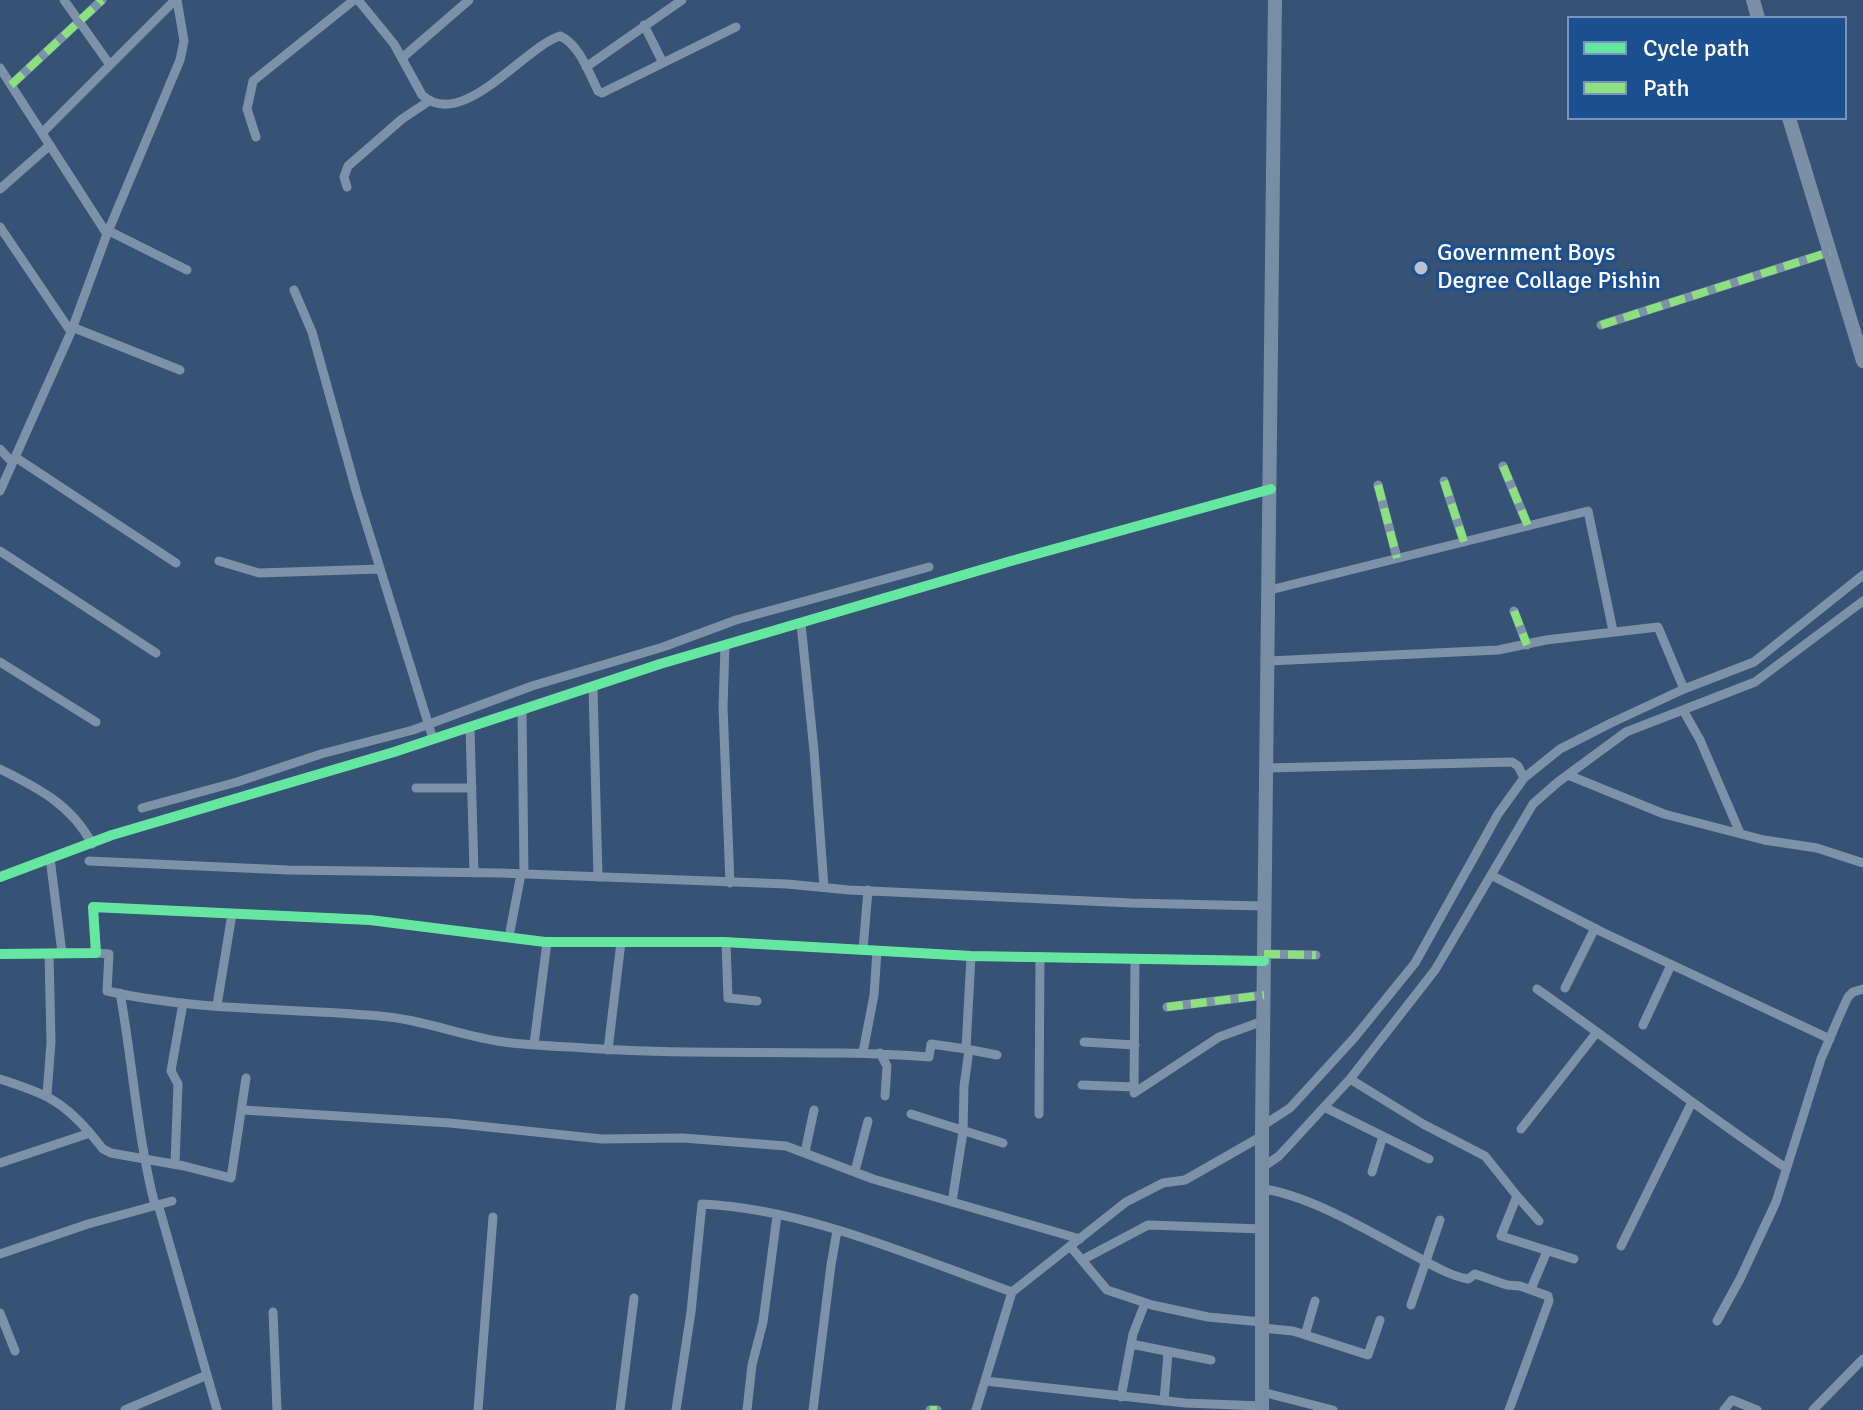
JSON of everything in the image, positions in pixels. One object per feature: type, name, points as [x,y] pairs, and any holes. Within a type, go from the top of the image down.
[{"type":"main road","points":[[1262,1403],[1263,1021],[1275,0]]},
{"type":"main road","points":[[1790,120],[1863,361]]},
{"type":"street","points":[[64,0],[110,65]]},
{"type":"street","points":[[11,85],[102,0]]},
{"type":"street","points":[[42,133],[176,0]]},
{"type":"street","points":[[0,491],[72,330],[108,233],[180,60],[184,41],[176,0]]},
{"type":"street","points":[[256,137],[247,109],[253,81],[356,0],[402,58],[422,95],[440,104],[474,95],[501,79],[546,41],[560,36],[568,41],[602,93],[736,27]]},
{"type":"street","points":[[402,58],[469,0]]},
{"type":"street","points":[[586,67],[682,0]]},
{"type":"street","points":[[644,25],[663,63]]},
{"type":"street","points":[[0,68],[108,233],[187,270]]},
{"type":"street","points":[[347,187],[344,177],[348,166],[402,119],[429,101]]},
{"type":"street","points":[[0,189],[50,145]]},
{"type":"street","points":[[0,227],[72,330],[180,370]]},
{"type":"street","points":[[1601,325],[1830,252]]},
{"type":"street","points":[[294,290],[316,346],[433,739]]},
{"type":"street","points":[[0,449],[176,563]]},
{"type":"street","points":[[1503,466],[1528,526]]},
{"type":"street","points":[[1444,481],[1464,542]]},
{"type":"street","points":[[1378,485],[1397,558]]},
{"type":"street","points":[[0,877],[191,810],[433,739],[725,646],[1011,561],[1271,489]]},
{"type":"street","points":[[1270,590],[1588,511],[1613,631]]},
{"type":"street","points":[[0,551],[156,653]]},
{"type":"street","points":[[219,561],[259,573],[380,569]]},
{"type":"street","points":[[142,808],[428,724],[736,620],[929,567]]},
{"type":"street","points":[[1076,1253],[1080,1239],[1133,1197],[1163,1183],[1185,1180],[1262,1131],[1290,1108],[1355,1037],[1415,963],[1498,814],[1524,778],[1560,749],[1684,689],[1754,662],[1863,575]]},
{"type":"street","points":[[1263,1167],[1279,1156],[1350,1079],[1435,970],[1533,804],[1626,732],[1755,682],[1863,601]]},
{"type":"street","points":[[1514,611],[1527,645]]},
{"type":"street","points":[[801,624],[824,887]]},
{"type":"street","points":[[1269,661],[1498,650],[1546,640],[1658,627],[1684,689]]},
{"type":"street","points":[[725,646],[723,707],[730,883]]},
{"type":"street","points":[[0,662],[96,722]]},
{"type":"street","points":[[593,688],[598,877]]},
{"type":"street","points":[[509,937],[522,874],[522,710]]},
{"type":"street","points":[[1683,710],[1700,740],[1740,833]]},
{"type":"street","points":[[470,727],[474,873]]},
{"type":"street","points":[[1267,768],[1512,762],[1524,778]]},
{"type":"street","points":[[0,769],[55,799],[81,824],[92,844]]},
{"type":"street","points":[[1568,775],[1664,814],[1817,848],[1863,863]]},
{"type":"street","points":[[416,788],[472,788]]},
{"type":"street","points":[[50,858],[62,953]]},
{"type":"street","points":[[89,861],[288,870],[522,874],[1131,903],[1265,906]]},
{"type":"street","points":[[1491,875],[1671,965],[1830,1039]]},
{"type":"street","points":[[863,950],[868,890]]},
{"type":"street","points":[[96,953],[93,907],[370,920],[547,942],[726,942],[971,956],[1135,959],[1316,955]]},
{"type":"street","points":[[217,1005],[232,914]]},
{"type":"street","points":[[1565,988],[1595,928]]},
{"type":"street","points":[[534,1044],[547,942]]},
{"type":"street","points":[[608,1050],[621,942]]},
{"type":"street","points":[[726,942],[728,998],[757,1001]]},
{"type":"street","points":[[863,1052],[874,995],[877,951]]},
{"type":"street","points":[[47,1095],[51,1042],[49,953]]},
{"type":"street","points":[[0,954],[109,954],[107,991],[183,1003],[384,1016],[455,1029],[503,1042],[608,1050],[863,1052],[929,1057],[931,1044],[997,1055]]},
{"type":"street","points":[[952,1202],[963,1132],[971,956]]},
{"type":"street","points":[[1039,1114],[1040,957]]},
{"type":"street","points":[[1135,959],[1134,1093],[1219,1037],[1263,1021]]},
{"type":"street","points":[[1643,1025],[1671,965]]},
{"type":"street","points":[[1537,989],[1786,1168]]},
{"type":"street","points":[[1717,1321],[1764,1228],[1821,1059],[1848,997],[1863,989]]},
{"type":"street","points":[[120,993],[136,1086],[143,1159],[217,1410]]},
{"type":"street","points":[[1167,1007],[1264,995]]},
{"type":"street","points":[[175,1164],[178,1084],[171,1074],[183,1003]]},
{"type":"street","points":[[1521,1129],[1597,1032]]},
{"type":"street","points":[[1084,1042],[1135,1045]]},
{"type":"street","points":[[880,1053],[887,1066],[885,1096]]},
{"type":"street","points":[[0,1079],[47,1095],[71,1111],[107,1151],[231,1178],[246,1078]]},
{"type":"street","points":[[1350,1079],[1423,1124],[1485,1156],[1539,1221]]},
{"type":"street","points":[[1082,1085],[1134,1087]]},
{"type":"street","points":[[1621,1246],[1692,1102]]},
{"type":"street","points":[[1324,1107],[1429,1159]]},
{"type":"street","points":[[243,1110],[450,1123],[602,1139],[652,1138],[786,1146],[952,1202],[1080,1239]]},
{"type":"street","points":[[805,1152],[814,1110]]},
{"type":"street","points":[[911,1114],[1003,1143]]},
{"type":"street","points":[[855,1171],[868,1121]]},
{"type":"street","points":[[0,1163],[90,1133]]},
{"type":"street","points":[[1372,1172],[1383,1136]]},
{"type":"street","points":[[1263,1189],[1281,1191],[1360,1226],[1465,1279],[1475,1274],[1548,1296],[1549,1301],[1511,1409]]},
{"type":"street","points":[[1517,1196],[1501,1236],[1574,1259]]},
{"type":"street","points":[[0,1254],[88,1224],[172,1201]]},
{"type":"street","points":[[676,1410],[691,1312],[702,1204],[731,1206],[837,1231],[1012,1292]]},
{"type":"street","points":[[747,1410],[777,1216]]},
{"type":"street","points":[[478,1410],[493,1217]]},
{"type":"street","points":[[1411,1305],[1440,1220]]},
{"type":"street","points":[[976,1410],[1012,1292],[1076,1253],[1148,1225],[1262,1229]]},
{"type":"street","points":[[813,1410],[837,1231]]},
{"type":"street","points":[[1531,1289],[1547,1251]]},
{"type":"street","points":[[1076,1253],[1107,1290],[1145,1303],[1305,1335],[1368,1355],[1380,1320]]},
{"type":"street","points":[[620,1410],[634,1298]]},
{"type":"street","points":[[1305,1335],[1315,1301]]},
{"type":"street","points":[[1121,1397],[1131,1344],[1145,1303]]},
{"type":"street","points":[[273,1312],[277,1410]]},
{"type":"street","points":[[0,1313],[15,1351]]},
{"type":"street","points":[[1131,1344],[1211,1360]]},
{"type":"street","points":[[1164,1401],[1168,1353]]},
{"type":"street","points":[[1813,1410],[1863,1359]]},
{"type":"street","points":[[125,1410],[207,1375]]},
{"type":"street","points":[[985,1381],[1164,1401],[1262,1403],[1333,1410]]},
{"type":"street","points":[[1724,1410],[1732,1400],[1757,1410]]},
{"type":"street","points":[[930,1410],[937,1410]]},
{"type":"marked path","points":[[11,85],[102,0]]},
{"type":"marked path","points":[[1601,325],[1830,252]]},
{"type":"marked path","points":[[1503,466],[1528,526]]},
{"type":"marked path","points":[[1444,481],[1464,542]]},
{"type":"marked path","points":[[1378,485],[1397,558]]},
{"type":"marked path","points":[[1514,611],[1527,645]]},
{"type":"marked path","points":[[1264,954],[1316,955]]},
{"type":"marked path","points":[[1167,1007],[1264,995]]},
{"type":"marked path","points":[[930,1410],[937,1410]]},
{"type":"cycle path","points":[[0,877],[112,835],[394,752],[660,664],[1271,489]]},
{"type":"cycle path","points":[[0,954],[96,953],[93,907],[370,920],[545,942],[724,942],[971,956],[1264,961]]},
{"type":"place","name":"Government Boys Degree Collage Pishin","points":[[1421,268]]}]
